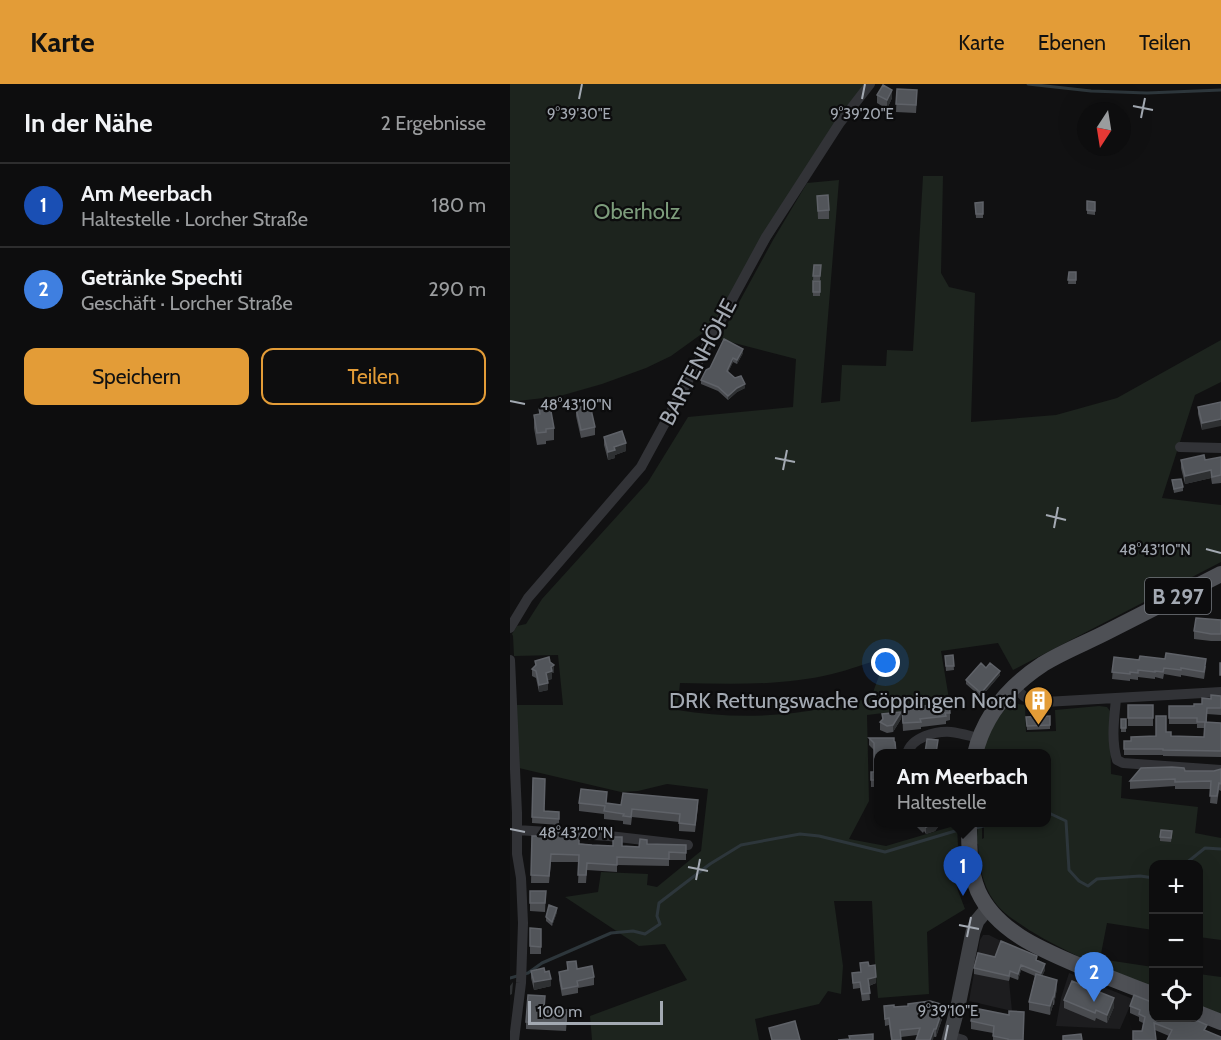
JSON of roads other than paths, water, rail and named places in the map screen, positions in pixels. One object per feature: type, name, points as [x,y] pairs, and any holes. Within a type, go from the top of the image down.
[{"type":"main road","name":"B 297","points":[[977,746],[993,712],[1004,697],[1044,664],[1221,574]]},
{"type":"main road","points":[[969,827],[971,864],[975,881],[988,908],[1005,926],[1057,956],[1149,993]]},
{"type":"main road","points":[[1203,1015],[1221,1023]]},
{"type":"street","name":"BARTENHÖHE","points":[[510,628],[528,598],[641,467],[766,237],[839,124],[870,84]]},
{"type":"street","points":[[1180,447],[1221,448]]},
{"type":"street","points":[[510,660],[513,812],[517,830],[514,855],[521,878],[523,923],[521,983],[514,1040]]},
{"type":"street","points":[[1015,686],[1021,695],[1034,702],[1221,693]]},
{"type":"street","points":[[1116,699],[1113,748],[1117,760],[1123,763],[1221,770]]},
{"type":"street","points":[[908,749],[910,745],[924,737],[951,732],[977,746]]},
{"type":"street","points":[[517,830],[609,836],[688,845]]},
{"type":"street","points":[[954,1039],[958,1006],[973,932],[977,921],[988,908]]},
{"type":"waterway","points":[[1028,84],[1091,91],[1147,93],[1221,90]]},
{"type":"waterway","points":[[1051,814],[1066,821],[1069,870],[1079,881],[1088,886],[1097,879],[1149,877]]},
{"type":"waterway","points":[[510,978],[528,973],[542,963],[611,933],[633,931],[645,934],[660,924],[657,916],[659,903],[710,864],[741,845],[800,834],[819,836],[885,852],[963,830]]},
{"type":"waterway","points":[[1190,860],[1205,848],[1221,849]]},
{"type":"place","name":"DRK Rettungswache Göppingen Nord","points":[[1038,726]]},
{"type":"place","name":"Am Meerbach","points":[[963,896]]},
{"type":"place","name":"Getränke Spechti","points":[[1094,1002]]},
{"type":"park label","name":"Oberholz","points":[[637,211]]}]
